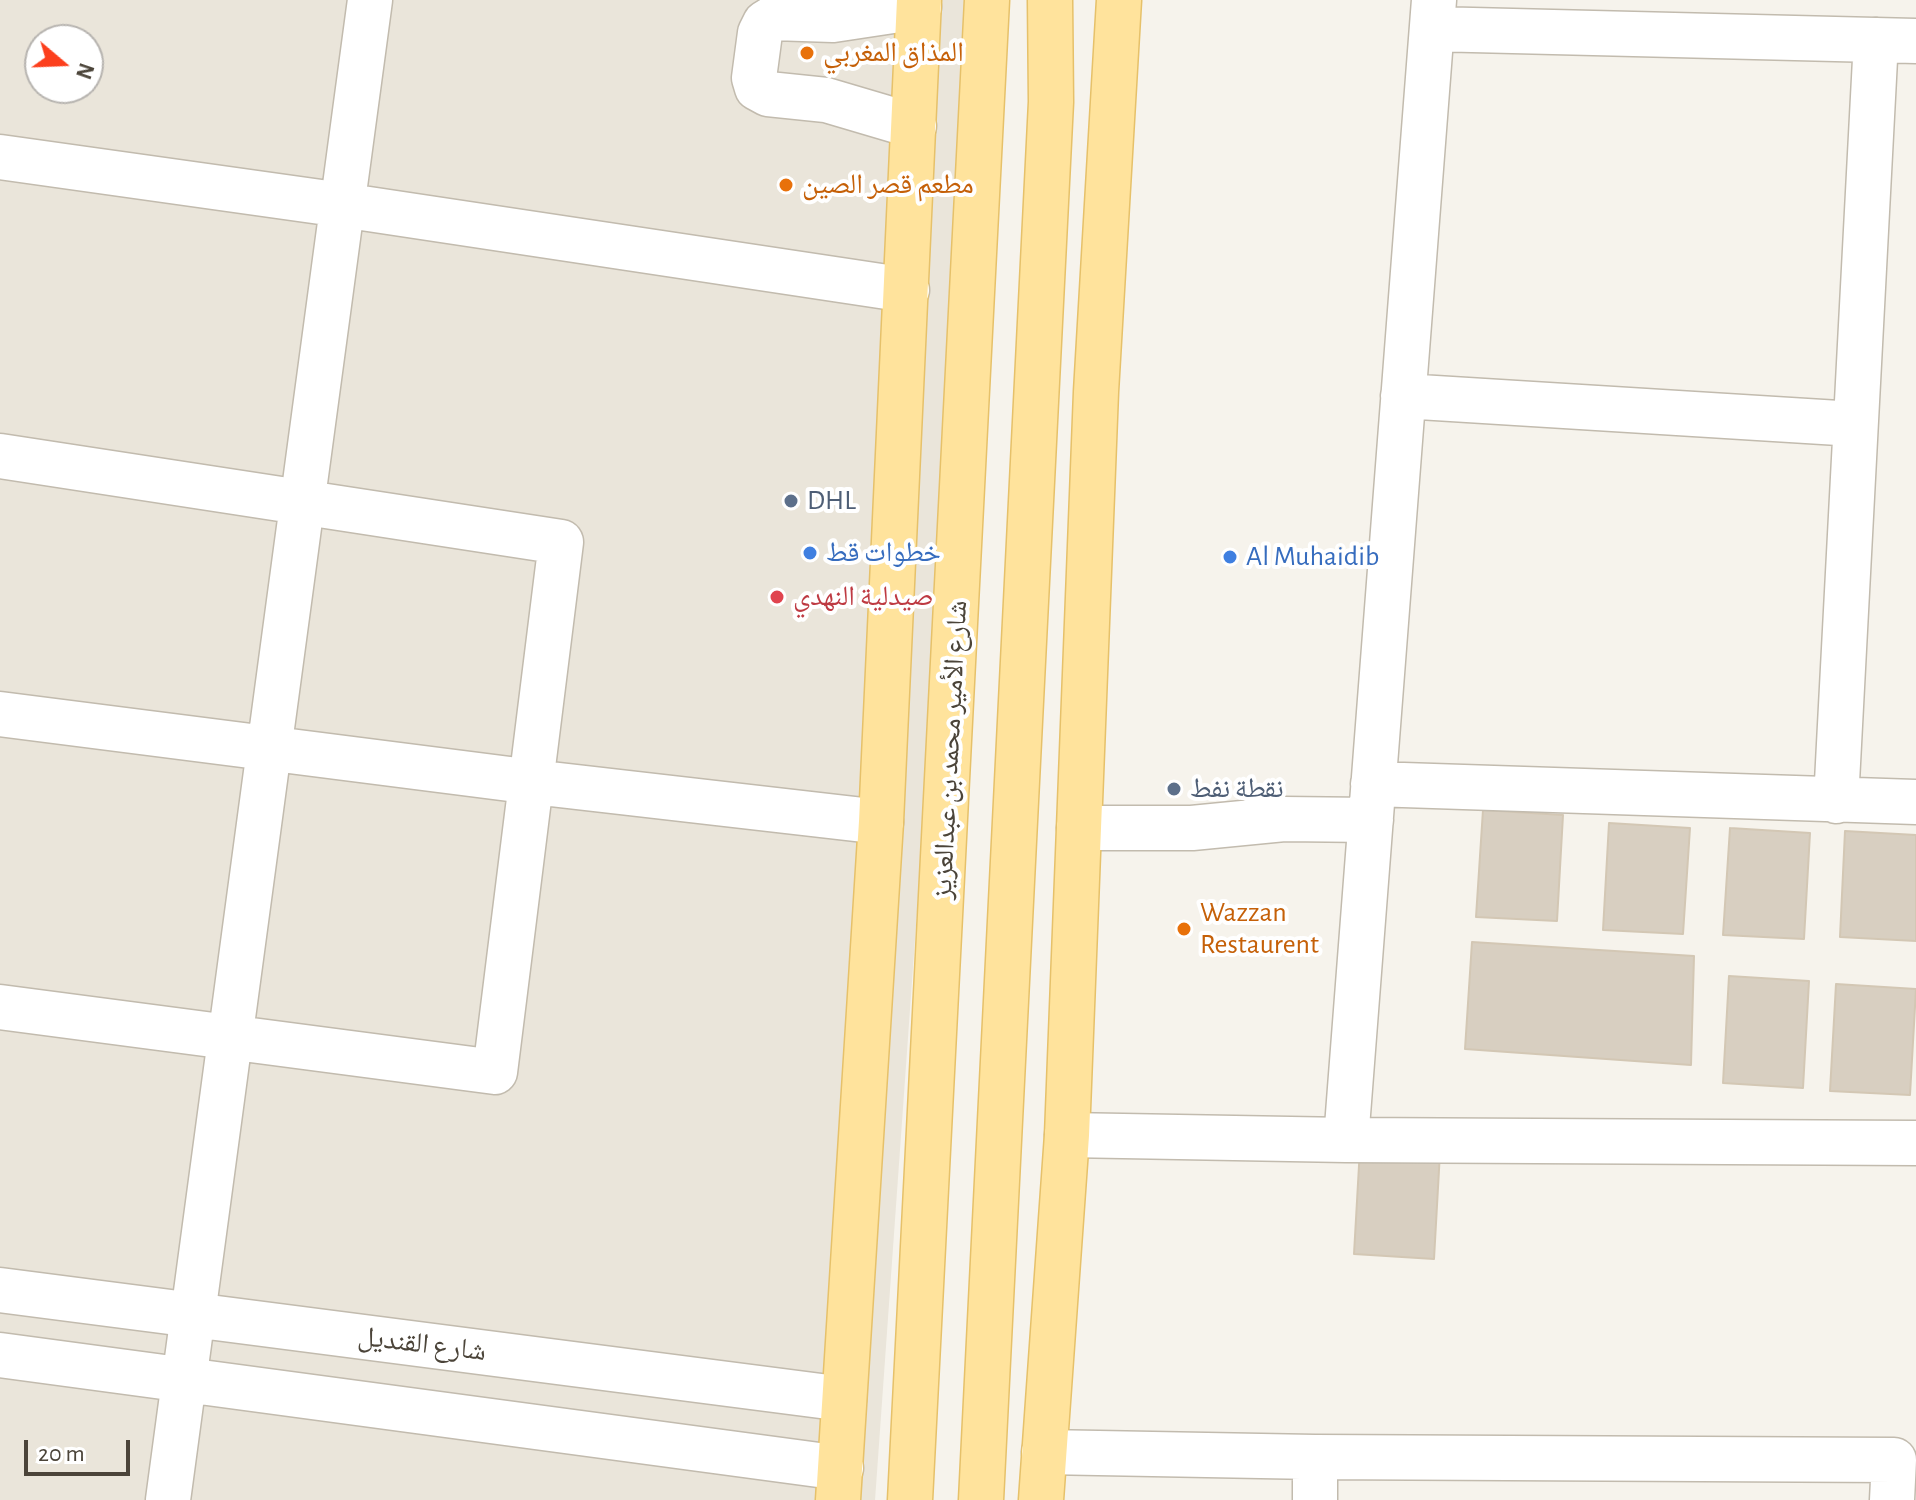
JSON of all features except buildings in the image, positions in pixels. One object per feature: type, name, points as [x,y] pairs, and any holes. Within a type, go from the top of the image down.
[{"type":"main road","name":"شارع الأمير محمد بن عبدالعزيز","points":[[910,1500],[987,0]]},
{"type":"main road","points":[[981,1500],[1051,102],[1050,0]]},
{"type":"main road","points":[[1051,102],[1072,0]]},
{"type":"main road","points":[[1041,1500],[1067,1135],[1096,392],[1119,0]]},
{"type":"main road","points":[[932,2],[982,106]]},
{"type":"main road","points":[[840,1484],[881,822],[914,126],[932,2]]},
{"type":"street","points":[[168,1500],[370,0]]},
{"type":"street","points":[[914,126],[826,100],[768,94],[757,88],[754,78],[760,33],[765,23],[773,18],[833,20],[932,2]]},
{"type":"street","points":[[1346,1140],[1433,14],[1896,40],[1855,424],[1836,801]]},
{"type":"street","points":[[0,157],[907,290]]},
{"type":"street","points":[[1403,396],[1855,424]]},
{"type":"street","points":[[0,456],[561,542],[495,1072],[0,1007]]},
{"type":"street","points":[[0,714],[533,782],[881,822]]},
{"type":"street","points":[[1079,828],[1192,828],[1284,819],[1372,802],[1916,802]]},
{"type":"street","points":[[1067,1135],[1916,1143]]},
{"type":"street","name":"شارع القنديل","points":[[0,1290],[844,1399]]},
{"type":"street","points":[[0,1355],[184,1380],[840,1484]]},
{"type":"street","points":[[1044,1452],[1315,1457],[1894,1460],[1892,1500]]},
{"type":"street","points":[[1315,1457],[1315,1500]]},
{"type":"shaded area","points":[[0,0],[982,0],[875,1500],[0,1500]]},
{"type":"place","name":"المذاق المغربي","points":[[807,53]]},
{"type":"place","name":"مطعم قصر الصين","points":[[786,185]]},
{"type":"place","name":"DHL","points":[[791,501]]},
{"type":"place","name":"خطوات قط","points":[[810,553]]},
{"type":"place","name":"Al Muhaidib","points":[[1230,557]]},
{"type":"place","name":"صيدلية النهدي","points":[[777,597]]},
{"type":"place","name":"نقطة نفط","points":[[1174,789]]},
{"type":"place","name":"Wazzan Restaurent","points":[[1184,929]]}]
